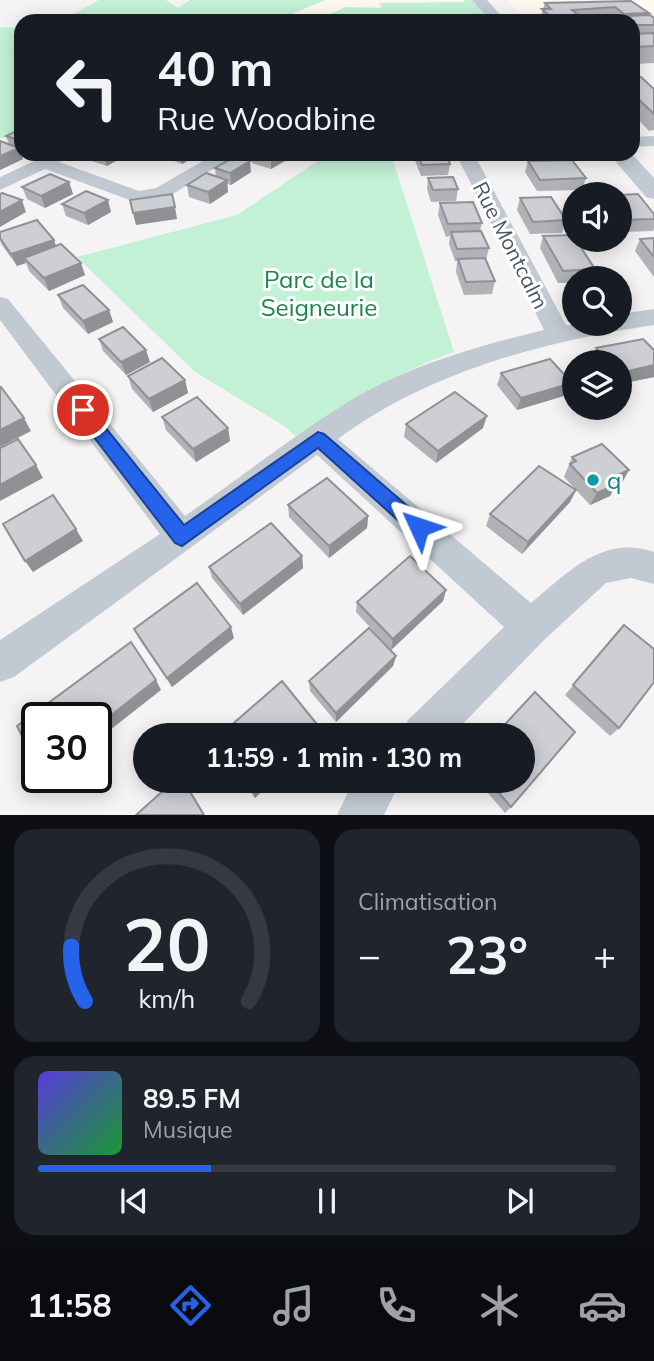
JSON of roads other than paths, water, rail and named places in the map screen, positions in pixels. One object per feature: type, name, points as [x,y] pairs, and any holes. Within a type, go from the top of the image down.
[{"type":"street","points":[[479,0],[492,14]]},
{"type":"street","points":[[498,0],[510,14]]},
{"type":"street","points":[[640,150],[654,167]]},
{"type":"street","points":[[0,184],[48,161]]},
{"type":"street","points":[[44,163],[138,197],[161,193],[216,161]]},
{"type":"street","name":"Rue Montcalm","points":[[469,161],[548,318],[559,334]]},
{"type":"street","points":[[626,161],[654,192]]},
{"type":"street","points":[[0,304],[182,537]]},
{"type":"street","points":[[632,320],[654,317]]},
{"type":"street","points":[[0,663],[182,537],[359,409],[424,375],[485,353],[562,333]]},
{"type":"street","points":[[318,439],[531,627]]},
{"type":"street","points":[[435,723],[531,627],[604,567],[627,562],[654,568]]},
{"type":"street","points":[[359,815],[372,793]]},
{"type":"place","name":"q","points":[[593,480]]},
{"type":"park label","name":"Parc de la Seigneurie","points":[[319,293]]}]
